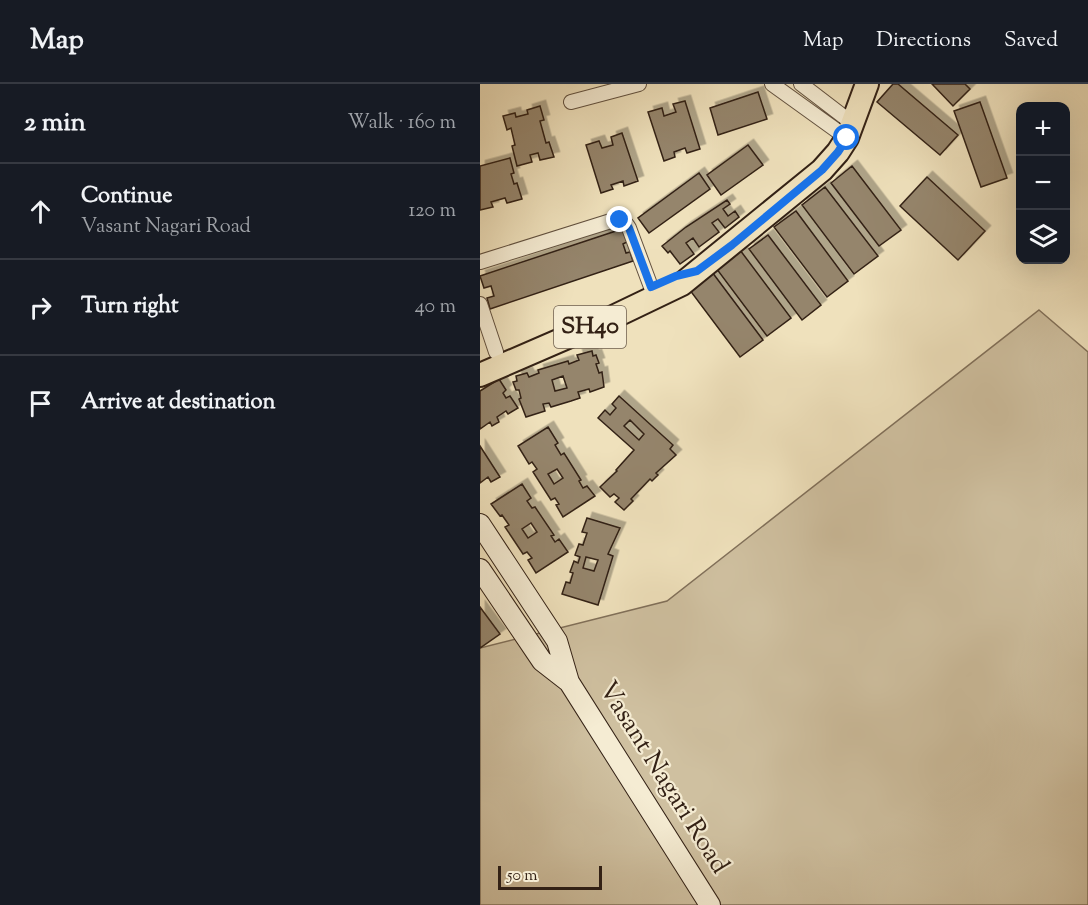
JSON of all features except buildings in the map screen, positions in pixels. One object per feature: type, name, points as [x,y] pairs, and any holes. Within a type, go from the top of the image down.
[{"type":"main road","name":"SH40","points":[[480,375],[682,284],[822,170],[838,152],[850,131],[867,84]]},
{"type":"main road","name":"SH40","points":[[488,355],[676,276],[697,271]]},
{"type":"main road","name":"Vasant Nagari Road","points":[[480,524],[557,641],[569,682],[710,905]]},
{"type":"main road","name":"Vasant Nagari Road","points":[[480,569],[543,661],[569,682]]},
{"type":"street","points":[[572,102],[639,84]]},
{"type":"street","points":[[772,84],[850,131]]},
{"type":"street","points":[[801,84],[850,131]]},
{"type":"street","points":[[480,262],[620,220],[625,222],[629,228],[651,287]]},
{"type":"street","points":[[480,304],[488,355]]},
{"type":"shaded area","points":[[1039,310],[1088,352],[1088,905],[480,905],[480,648],[667,601]]},
{"type":"route","points":[[620,220],[625,222],[629,228],[651,287],[676,276],[697,271],[822,170],[847,138]]}]
